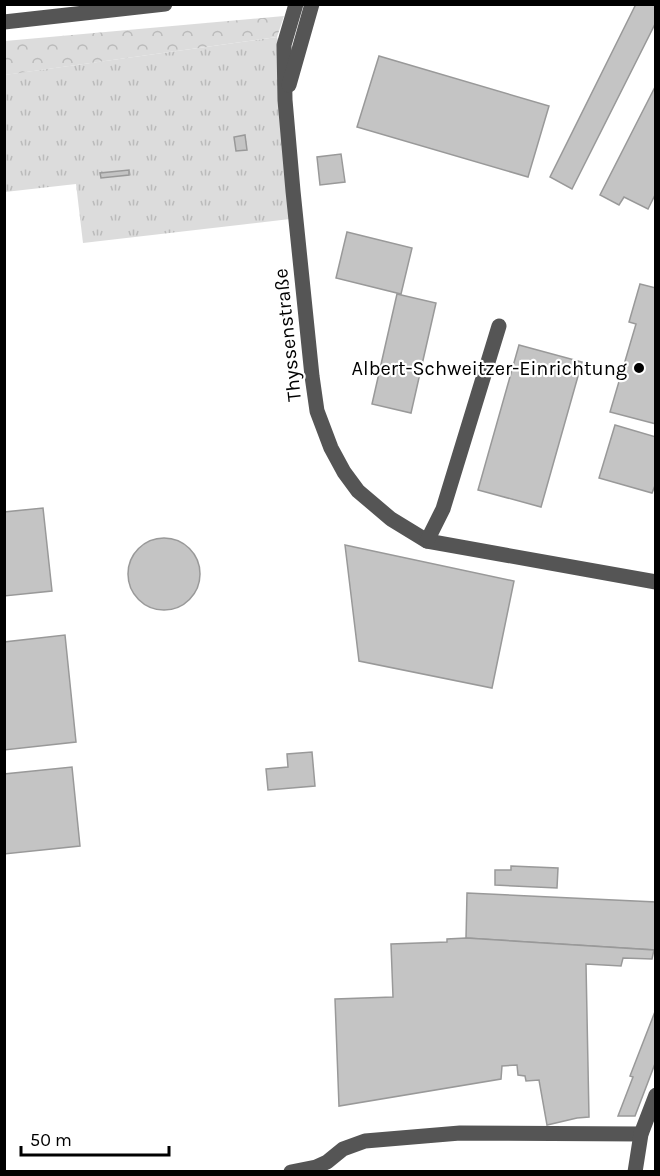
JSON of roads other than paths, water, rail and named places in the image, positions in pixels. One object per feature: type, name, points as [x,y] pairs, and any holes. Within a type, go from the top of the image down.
[{"type":"street","points":[[4,22],[165,4]]},
{"type":"street","name":"Thyssenstraße","points":[[305,5],[285,100],[292,191],[317,411],[331,448],[344,472],[358,491],[391,519],[427,541],[656,582]]},
{"type":"street","points":[[427,541],[443,509],[499,326]]},
{"type":"street","points":[[635,1172],[641,1134],[656,1095]]},
{"type":"street","points":[[291,1172],[316,1167],[343,1149],[365,1141],[460,1133],[641,1134]]},
{"type":"place","name":"Albert-Schweitzer-Einrichtung","points":[[639,368]]}]
